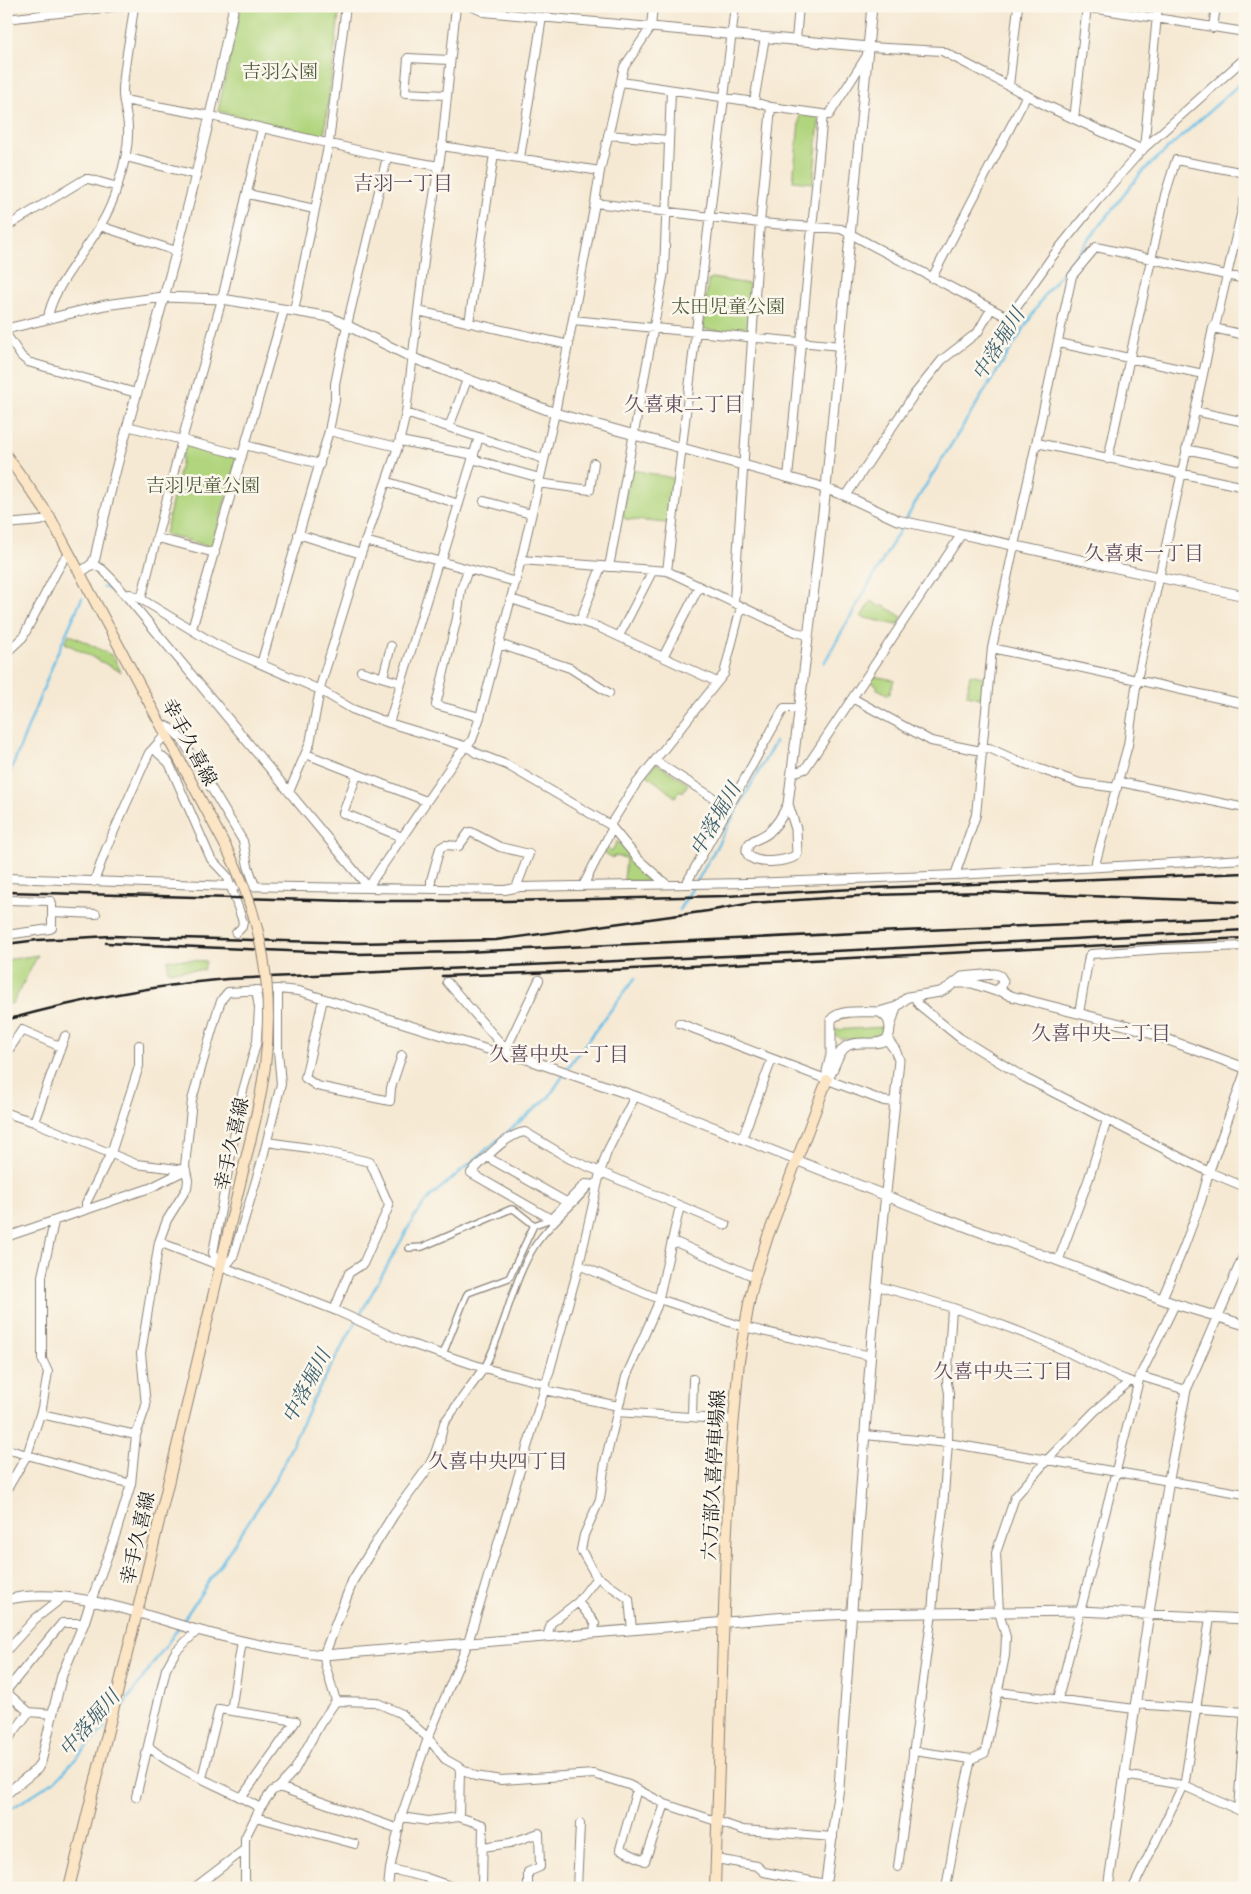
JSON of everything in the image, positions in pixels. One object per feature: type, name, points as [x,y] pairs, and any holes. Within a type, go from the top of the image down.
[{"type":"main road","name":"幸手久喜線","points":[[6,455],[50,517],[81,572],[226,847],[243,884],[261,942],[267,979],[269,1022],[268,1049],[255,1122],[69,1888]]},
{"type":"main road","name":"六万部久喜停車場線","points":[[715,1888],[723,1622],[733,1420],[744,1327],[755,1277],[768,1236],[827,1080]]},
{"type":"street","points":[[6,19],[43,10],[121,6]]},
{"type":"street","points":[[48,319],[49,309],[100,226],[118,187],[126,156],[128,129],[123,91],[134,6]]},
{"type":"street","points":[[81,572],[92,564],[95,558],[127,426],[176,251],[211,116],[234,6]]},
{"type":"street","points":[[294,311],[329,142],[346,6]]},
{"type":"street","points":[[289,792],[306,754],[314,730],[320,690],[365,541],[388,482],[406,413],[425,252],[442,146],[449,60],[456,6]]},
{"type":"street","points":[[471,6],[484,12],[796,40],[868,50],[942,51],[1047,106],[1143,149]]},
{"type":"street","points":[[368,888],[426,801],[457,758],[468,747],[480,717],[516,582],[555,413],[600,171],[620,82],[624,67],[651,27],[654,6]]},
{"type":"street","points":[[667,571],[735,6]]},
{"type":"street","points":[[796,40],[799,6]]},
{"type":"street","points":[[788,804],[796,829],[796,857],[790,860],[755,861],[749,858],[746,852],[747,846],[751,841],[766,835],[773,828],[788,804],[826,488],[872,6]]},
{"type":"street","points":[[1009,86],[1018,6]]},
{"type":"street","points":[[1143,149],[1158,6]]},
{"type":"street","points":[[1213,28],[1216,6]]},
{"type":"street","points":[[1074,119],[1084,7],[1245,32]]},
{"type":"street","points":[[520,158],[542,18]]},
{"type":"street","points":[[754,102],[765,37]]},
{"type":"street","points":[[620,82],[754,102],[771,107],[829,114],[868,50]]},
{"type":"street","points":[[446,95],[405,93],[408,58],[449,60]]},
{"type":"street","points":[[595,203],[760,222],[838,228],[1009,318],[1013,315],[1052,257],[1097,201],[1143,149],[1245,58]]},
{"type":"street","points":[[580,620],[605,567],[634,435],[664,272],[671,90]]},
{"type":"street","points":[[932,278],[1026,95]]},
{"type":"street","points":[[124,100],[211,116],[387,157],[439,166]]},
{"type":"street","points":[[583,886],[611,827],[636,784],[724,674],[738,605],[752,339],[760,222],[771,107]]},
{"type":"street","points":[[788,478],[823,114]]},
{"type":"street","points":[[141,599],[182,440],[222,299],[262,129]]},
{"type":"street","points":[[608,135],[669,140]]},
{"type":"street","points":[[442,146],[600,171]]},
{"type":"street","points":[[469,323],[494,154]]},
{"type":"street","points":[[126,156],[196,175]]},
{"type":"street","points":[[261,664],[329,430],[335,400],[335,384],[387,157]]},
{"type":"street","points":[[1108,459],[1165,195],[1176,160],[1245,173]]},
{"type":"street","points":[[6,227],[85,179],[89,178],[118,187]]},
{"type":"street","points":[[248,194],[314,209]]},
{"type":"street","points":[[1096,867],[1128,745],[1137,680],[1158,577],[1213,328],[1216,323],[1228,275],[1245,197]]},
{"type":"street","points":[[100,226],[176,251]]},
{"type":"street","points":[[956,875],[976,815],[992,648],[1072,276],[1096,247],[1245,278]]},
{"type":"street","points":[[6,330],[105,304],[163,297],[222,299],[330,317],[413,358],[555,413],[826,488],[897,520],[1245,596]]},
{"type":"street","points":[[846,496],[913,396],[942,360],[978,332],[992,309]]},
{"type":"street","points":[[192,629],[284,310]]},
{"type":"street","points":[[418,311],[569,345]]},
{"type":"street","points":[[573,320],[752,339],[840,346]]},
{"type":"street","points":[[1213,328],[1245,335]]},
{"type":"street","points":[[6,334],[21,356],[28,362],[136,393]]},
{"type":"street","points":[[1058,343],[1203,374]]},
{"type":"street","points":[[449,427],[467,380]]},
{"type":"street","points":[[1195,411],[1245,422]]},
{"type":"street","points":[[406,413],[544,459]]},
{"type":"street","points":[[127,426],[242,455]]},
{"type":"street","points":[[329,430],[473,457],[539,480],[590,490],[594,463]]},
{"type":"street","points":[[389,723],[479,437]]},
{"type":"street","points":[[1037,443],[1245,487]]},
{"type":"street","points":[[245,445],[320,464]]},
{"type":"street","points":[[1186,449],[1245,462]]},
{"type":"street","points":[[388,482],[459,504]]},
{"type":"street","points":[[484,501],[532,514]]},
{"type":"street","points":[[6,524],[40,522],[50,517]]},
{"type":"street","points":[[298,534],[361,554]]},
{"type":"street","points":[[792,773],[806,769],[962,535]]},
{"type":"street","points":[[158,538],[215,552]]},
{"type":"street","points":[[365,541],[516,582]]},
{"type":"street","points":[[6,653],[23,638],[57,570],[63,560],[71,555]]},
{"type":"street","points":[[521,560],[667,571],[795,632],[808,634]]},
{"type":"street","points":[[92,564],[105,572],[125,595],[368,888]]},
{"type":"street","points":[[468,570],[461,589],[457,618],[436,704],[480,717]]},
{"type":"street","points":[[619,636],[654,570]]},
{"type":"street","points":[[663,657],[700,586]]},
{"type":"street","points":[[125,595],[130,594],[141,599],[216,644],[320,690],[352,710],[468,747],[476,753],[507,765],[611,827],[638,858],[666,884]]},
{"type":"street","points":[[511,599],[580,620],[619,636],[717,682]]},
{"type":"street","points":[[499,644],[570,668],[609,692]]},
{"type":"street","points":[[383,677],[392,646]]},
{"type":"street","points":[[992,648],[1245,704]]},
{"type":"street","points":[[360,671],[402,683]]},
{"type":"street","points":[[854,698],[931,741],[976,750],[989,748],[1020,762],[1080,783],[1119,785],[1245,808]]},
{"type":"street","points":[[687,884],[784,708],[799,708]]},
{"type":"street","points":[[160,723],[172,729],[183,741],[243,841],[248,866],[255,886]]},
{"type":"street","points":[[94,882],[106,849],[149,753],[156,748],[158,742],[166,735]]},
{"type":"street","points":[[156,748],[158,753],[169,763],[210,859],[227,876],[244,922],[236,933]]},
{"type":"street","points":[[306,754],[426,801]]},
{"type":"street","points":[[655,760],[728,808]]},
{"type":"street","points":[[357,775],[343,813],[402,836]]},
{"type":"street","points":[[431,888],[431,880],[440,848],[445,845],[457,847],[469,832],[500,847],[529,854],[516,888]]},
{"type":"street","points":[[6,878],[231,886],[505,890],[516,888],[956,875],[1245,859]]},
{"type":"street","points":[[6,900],[51,901],[52,912],[52,928],[6,935]]},
{"type":"street","points":[[52,912],[96,914]]},
{"type":"street","points":[[1079,1013],[1089,956],[1091,954],[1245,946]]},
{"type":"street","points":[[827,1080],[831,1055],[831,1020],[835,1014],[879,1012],[896,1007],[903,1000],[914,996],[940,992],[955,983],[962,976],[995,974],[1000,976],[1003,981],[999,990]]},
{"type":"street","points":[[6,1794],[37,1769],[41,1762],[62,1676],[84,1623],[131,1484],[136,1435],[146,1406],[141,1353],[159,1242],[167,1220],[187,1188],[186,1170],[192,1100],[220,1004],[228,992],[278,989],[298,991],[499,1054],[508,1051],[539,980]]},
{"type":"street","points":[[447,982],[508,1051],[521,1057],[635,1096],[885,1196],[1059,1259],[1175,1304],[1245,1325]]},
{"type":"street","points":[[955,983],[972,983],[991,990],[999,990],[1005,995],[1136,1028],[1245,1070],[1209,1172],[1201,1201],[1162,1299]]},
{"type":"street","points":[[220,1266],[229,1262],[233,1257],[267,1142],[281,1084],[278,1051],[278,989]]},
{"type":"street","points":[[220,1266],[214,1253],[242,1094],[258,1041],[259,1008],[256,990]]},
{"type":"street","points":[[914,996],[919,1005],[960,1038],[1025,1078],[1209,1172],[1245,1187]]},
{"type":"street","points":[[323,999],[304,1078],[316,1086],[390,1101],[391,1088],[402,1055]]},
{"type":"street","points":[[716,1859],[757,1866],[764,1872],[825,1886],[840,1787],[870,1356],[899,1060],[896,1050],[888,1039],[896,1007]]},
{"type":"street","points":[[879,1012],[887,1018],[890,1028]]},
{"type":"street","points":[[679,1023],[884,1101],[894,1102]]},
{"type":"street","points":[[6,1054],[22,1030],[61,1047]]},
{"type":"street","points":[[34,1122],[65,1036]]},
{"type":"street","points":[[831,1037],[834,1041],[850,1045],[882,1042],[888,1039]]},
{"type":"street","points":[[86,1209],[86,1203],[111,1153],[136,1076],[139,1045]]},
{"type":"street","points":[[827,1080],[832,1074],[841,1051],[850,1045]]},
{"type":"street","points":[[742,1138],[772,1059]]},
{"type":"street","points":[[336,1701],[325,1664],[324,1654],[353,1580],[394,1514],[430,1465],[440,1440],[444,1423],[484,1368],[530,1253],[548,1229],[594,1184],[607,1152],[635,1096]]},
{"type":"street","points":[[6,1113],[34,1122],[136,1164],[186,1170]]},
{"type":"street","points":[[1059,1259],[1088,1181],[1107,1120]]},
{"type":"street","points":[[547,1221],[471,1173],[506,1141],[521,1132],[525,1132],[555,1151],[600,1173],[726,1225]]},
{"type":"street","points":[[267,1142],[309,1148],[370,1162],[388,1203],[389,1206],[363,1264],[349,1273],[334,1310]]},
{"type":"street","points":[[487,1157],[568,1203]]},
{"type":"street","points":[[6,1237],[150,1188],[186,1170]]},
{"type":"street","points":[[409,1248],[422,1247],[511,1209],[534,1224],[547,1221],[568,1203],[585,1184],[594,1184]]},
{"type":"street","points":[[388,1888],[401,1817],[428,1738],[468,1642],[545,1387],[579,1265],[594,1184]]},
{"type":"street","points":[[632,1630],[629,1599],[596,1576],[581,1550],[584,1535],[600,1499],[605,1462],[626,1377],[659,1300],[680,1206]]},
{"type":"street","points":[[547,1221],[548,1229]]},
{"type":"street","points":[[6,1491],[27,1455],[41,1414],[48,1372],[42,1359],[42,1276],[54,1222]]},
{"type":"street","points":[[443,1354],[468,1293],[509,1278],[534,1224]]},
{"type":"street","points":[[673,1241],[755,1277]]},
{"type":"street","points":[[159,1242],[334,1310],[406,1342],[545,1387],[617,1409],[733,1420]]},
{"type":"street","points":[[1108,1888],[1169,1479],[1186,1390],[1245,1252]]},
{"type":"street","points":[[579,1265],[659,1300],[744,1327],[870,1356]]},
{"type":"street","points":[[877,1286],[918,1296],[1054,1346],[1130,1382]]},
{"type":"street","points":[[1058,1699],[1139,1380],[1175,1304]]},
{"type":"street","points":[[898,1867],[932,1613],[948,1443],[949,1392],[947,1383],[952,1309]]},
{"type":"street","points":[[692,1417],[693,1379]]},
{"type":"street","points":[[914,1751],[972,1759],[985,1753],[1005,1656],[1006,1638],[999,1612],[996,1553],[1015,1497],[1048,1459],[1095,1411],[1130,1382],[1139,1380],[1186,1390]]},
{"type":"street","points":[[41,1414],[136,1435]]},
{"type":"street","points":[[864,1435],[948,1443],[1116,1472],[1169,1479],[1245,1494]]},
{"type":"street","points":[[6,1449],[131,1484]]},
{"type":"street","points":[[547,1637],[550,1623],[578,1602],[596,1576]]},
{"type":"street","points":[[6,1600],[55,1595],[91,1601],[280,1650],[324,1654],[723,1622],[852,1614],[1080,1611],[1245,1619]]},
{"type":"street","points":[[6,1651],[34,1618],[63,1597]]},
{"type":"street","points":[[578,1602],[595,1623],[594,1633]]},
{"type":"street","points":[[1133,1888],[1185,1781],[1210,1618]]},
{"type":"street","points":[[53,1714],[29,1712],[6,1692],[62,1623],[84,1623]]},
{"type":"street","points":[[136,1797],[166,1669],[176,1651],[198,1630]]},
{"type":"street","points":[[231,1711],[242,1641]]},
{"type":"street","points":[[998,1692],[1135,1706],[1245,1711],[1241,1811],[1182,1785],[1124,1775]]},
{"type":"street","points":[[336,1701],[376,1702],[400,1713],[428,1738],[445,1759],[475,1776],[501,1780],[594,1774],[607,1777],[636,1789],[665,1804],[743,1830],[833,1837]]},
{"type":"street","points":[[245,1888],[245,1838],[260,1808],[272,1791],[279,1787],[294,1771],[320,1724],[336,1701]]},
{"type":"street","points":[[202,1778],[219,1709],[296,1721],[242,1797]]},
{"type":"street","points":[[6,1742],[29,1712]]},
{"type":"street","points":[[148,1746],[160,1757],[242,1797],[260,1808]]},
{"type":"street","points":[[946,1888],[959,1814],[972,1759]]},
{"type":"street","points":[[459,1817],[460,1768]]},
{"type":"street","points":[[279,1787],[398,1829]]},
{"type":"street","points":[[636,1789],[620,1849],[645,1861],[665,1804]]},
{"type":"street","points":[[256,1817],[355,1844]]},
{"type":"street","points":[[401,1817],[428,1821],[459,1817],[483,1825],[482,1888]]},
{"type":"street","points":[[577,1888],[580,1824]]},
{"type":"street","points":[[483,1847],[510,1843],[539,1833],[540,1867],[528,1872],[528,1888]]},
{"type":"street","points":[[194,1888],[203,1885],[244,1850]]},
{"type":"street","points":[[390,1869],[456,1888]]},
{"type":"green space","name":"吉羽公園","points":[[241,6],[340,6],[324,137],[218,111]]},
{"type":"green space","points":[[800,113],[818,116],[819,121],[813,183],[793,181]]},
{"type":"green space","name":"太田児童公園","points":[[712,278],[752,286],[748,332],[744,334],[704,329],[708,281]]},
{"type":"green space","name":"吉羽児童公園","points":[[185,445],[237,458],[212,547],[165,534]]},
{"type":"green space","points":[[634,470],[674,480],[670,521],[666,523],[625,519],[623,515],[630,471]]},
{"type":"green space","points":[[871,601],[881,607],[883,605],[902,617],[897,625],[861,617]]},
{"type":"green space","points":[[69,634],[113,656],[121,672],[65,643]]},
{"type":"green space","points":[[970,674],[986,678],[985,699],[967,695]]},
{"type":"green space","points":[[873,676],[894,680],[889,695],[876,688],[878,686],[870,681]]},
{"type":"green space","points":[[656,763],[688,784],[683,792],[680,790],[675,797],[647,775]]},
{"type":"green space","points":[[617,841],[634,859],[631,863],[636,868],[640,864],[656,878],[656,881],[624,881],[626,858],[614,856],[613,858],[602,852],[605,847],[612,851]]},
{"type":"green space","points":[[38,955],[13,1003],[6,1005],[6,960]]},
{"type":"green space","points":[[168,959],[206,961],[204,970],[168,971]]},
{"type":"green space","points":[[886,1028],[886,1033],[873,1039],[841,1039],[834,1034],[834,1030]]},
{"type":"waterway","name":"中落堀川","points":[[824,663],[921,493],[1046,293],[1142,172],[1245,79]]},
{"type":"waterway","points":[[103,587],[112,590]]},
{"type":"waterway","points":[[6,778],[9,775],[57,654],[82,598]]},
{"type":"waterway","name":"中落堀川","points":[[679,910],[775,742]]},
{"type":"waterway","name":"中落堀川","points":[[182,1622],[269,1491],[313,1399],[416,1214],[430,1197],[549,1097],[574,1059],[635,978]]},
{"type":"waterway","name":"中落堀川","points":[[116,1716],[179,1627]]},
{"type":"waterway","name":"中落堀川","points":[[6,1812],[57,1779],[105,1727]]},
{"type":"railway","points":[[6,892],[348,901],[505,901],[726,896],[1245,873]]},
{"type":"railway","points":[[6,944],[38,940],[111,936],[358,943],[496,940],[708,911],[752,903],[873,895],[986,892],[1245,902]]},
{"type":"railway","points":[[106,943],[357,954],[465,952],[877,932],[1245,917]]},
{"type":"railway","points":[[6,1020],[116,994],[171,985],[227,979],[1245,930]]},
{"type":"railway","points":[[442,976],[612,970],[1245,938]]},
{"type":"district","name":"吉羽一丁目","points":[[403,183]]},
{"type":"district","name":"久喜東二丁目","points":[[684,404]]},
{"type":"district","name":"久喜東一丁目","points":[[1144,553]]},
{"type":"district","name":"久喜中央二丁目","points":[[1101,1033]]},
{"type":"district","name":"久喜中央一丁目","points":[[559,1054]]},
{"type":"district","name":"久喜中央三丁目","points":[[1003,1371]]},
{"type":"district","name":"久喜中央四丁目","points":[[498,1461]]}]
